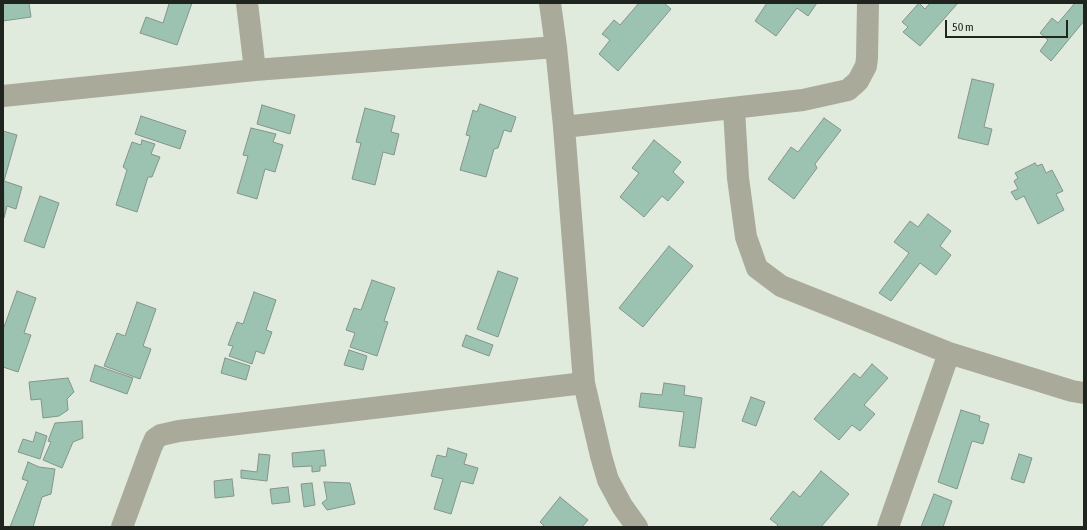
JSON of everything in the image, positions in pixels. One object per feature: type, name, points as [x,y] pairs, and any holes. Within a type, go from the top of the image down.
[{"type":"lane","points":[[247,3],[255,70]]},
{"type":"lane","points":[[550,3],[564,127],[584,384],[608,480],[622,506],[637,527]]},
{"type":"lane","points":[[564,127],[804,100],[848,90],[858,81],[866,66],[868,3]]},
{"type":"lane","points":[[3,96],[255,70],[556,46]]},
{"type":"lane","points":[[734,108],[738,178],[746,237],[757,268],[781,286],[949,353],[1084,394]]},
{"type":"lane","points":[[888,527],[949,353]]},
{"type":"lane","points":[[122,527],[151,448],[155,439],[161,435],[584,384]]},
{"type":"building","points":[[3,3],[29,3],[31,17],[3,21]]},
{"type":"building","points":[[168,3],[192,3],[177,45],[140,33],[146,17],[163,23],[169,4]]},
{"type":"building","points":[[639,3],[664,3],[671,9],[618,71],[599,54],[610,40],[602,34],[614,20],[620,25]]},
{"type":"building","points":[[767,3],[817,3],[808,16],[797,8],[776,36],[755,21]]},
{"type":"building","points":[[919,3],[925,9],[930,3],[958,3],[920,46],[903,32],[908,27],[902,22]]},
{"type":"building","points":[[1075,3],[1084,3],[1084,21],[1051,61],[1040,51],[1048,40],[1040,33],[1052,18],[1058,23]]},
{"type":"building","points":[[972,79],[994,84],[984,127],[992,129],[988,145],[958,138]]},
{"type":"building","points":[[480,104],[516,117],[511,132],[504,130],[498,148],[494,149],[486,177],[460,170],[470,136],[466,135],[473,110],[477,112]]},
{"type":"building","points":[[262,105],[295,115],[290,134],[257,124]]},
{"type":"building","points":[[365,108],[395,116],[391,132],[399,134],[394,155],[383,152],[375,185],[352,179],[361,143],[356,142]]},
{"type":"building","points":[[141,116],[186,131],[180,149],[135,134]]},
{"type":"building","points":[[824,118],[841,130],[815,164],[817,168],[794,199],[768,179],[791,147],[798,152]]},
{"type":"building","points":[[251,128],[276,134],[273,142],[283,145],[275,172],[265,169],[257,199],[237,193],[248,156],[243,155]]},
{"type":"building","points":[[3,131],[17,135],[4,181],[22,187],[16,209],[7,206],[4,218]]},
{"type":"building","points":[[142,140],[155,144],[151,154],[160,157],[152,177],[148,177],[137,212],[116,205],[127,170],[123,167],[132,142],[141,145]]},
{"type":"building","points":[[654,140],[681,162],[673,172],[684,182],[668,201],[662,196],[644,217],[620,197],[639,173],[632,168]]},
{"type":"building","points":[[1035,163],[1037,166],[1042,164],[1046,173],[1052,170],[1063,191],[1056,194],[1064,210],[1038,224],[1024,196],[1016,200],[1011,192],[1018,189],[1014,181],[1018,178],[1015,173]]},
{"type":"building","points":[[40,196],[59,203],[44,248],[24,241]]},
{"type":"building","points":[[928,214],[951,231],[940,246],[951,255],[936,275],[920,263],[891,301],[879,293],[909,253],[894,242],[910,221],[918,227]]},
{"type":"building","points":[[669,246],[693,266],[643,327],[619,308]]},
{"type":"building","points":[[498,271],[518,278],[498,337],[477,329]]},
{"type":"building","points":[[372,280],[395,288],[384,321],[388,322],[377,356],[350,347],[355,333],[346,330],[354,308],[361,310]]},
{"type":"building","points":[[17,291],[36,298],[24,333],[31,335],[18,372],[3,367],[3,327]]},
{"type":"building","points":[[254,292],[276,300],[266,330],[272,332],[264,354],[256,351],[252,364],[229,356],[233,346],[228,345],[237,322],[243,324]]},
{"type":"building","points":[[137,302],[156,309],[143,346],[151,349],[140,379],[104,366],[117,333],[125,336]]},
{"type":"building","points":[[466,335],[493,345],[489,356],[462,346]]},
{"type":"building","points":[[349,350],[367,356],[363,370],[344,365]]},
{"type":"building","points":[[225,358],[250,366],[246,380],[221,373]]},
{"type":"building","points":[[872,364],[888,378],[864,405],[875,414],[860,431],[852,425],[839,440],[814,419],[854,373],[860,378]]},
{"type":"building","points":[[95,365],[133,378],[127,394],[90,381]]},
{"type":"building","points":[[68,378],[74,392],[67,399],[68,410],[59,416],[43,418],[41,399],[31,400],[29,382]]},
{"type":"building","points":[[664,383],[685,386],[684,395],[702,398],[695,448],[679,446],[684,412],[639,407],[641,393],[662,395]]},
{"type":"building","points":[[751,397],[765,402],[756,426],[742,421]]},
{"type":"building","points":[[961,410],[980,416],[979,421],[989,424],[983,444],[972,441],[957,489],[938,482]]},
{"type":"building","points":[[82,421],[83,438],[73,442],[62,468],[43,460],[51,442],[48,441],[55,423]]},
{"type":"building","points":[[36,432],[47,436],[40,459],[18,452],[23,439],[33,442]]},
{"type":"building","points":[[448,448],[467,454],[464,464],[478,468],[473,484],[461,481],[451,514],[434,509],[443,479],[431,476],[437,455],[446,457]]},
{"type":"building","points":[[324,450],[326,466],[320,466],[320,471],[312,472],[312,466],[293,467],[292,453]]},
{"type":"building","points":[[259,454],[270,455],[267,481],[241,478],[241,470],[257,472]]},
{"type":"building","points":[[1019,454],[1032,458],[1024,483],[1011,479]]},
{"type":"building","points":[[28,462],[39,467],[55,469],[51,494],[42,497],[33,527],[10,527],[28,481],[22,479]]},
{"type":"building","points":[[821,471],[849,494],[821,527],[776,527],[778,525],[770,519],[793,491],[800,497]]},
{"type":"building","points":[[232,479],[234,496],[215,498],[214,481]]},
{"type":"building","points":[[324,482],[350,483],[355,504],[327,510],[322,503],[327,499]]},
{"type":"building","points":[[312,483],[315,505],[304,507],[301,484]]},
{"type":"building","points":[[288,487],[290,502],[272,504],[270,489]]},
{"type":"building","points":[[934,494],[952,501],[943,527],[921,527]]},
{"type":"building","points":[[560,497],[588,520],[582,527],[545,527],[540,522]]}]
